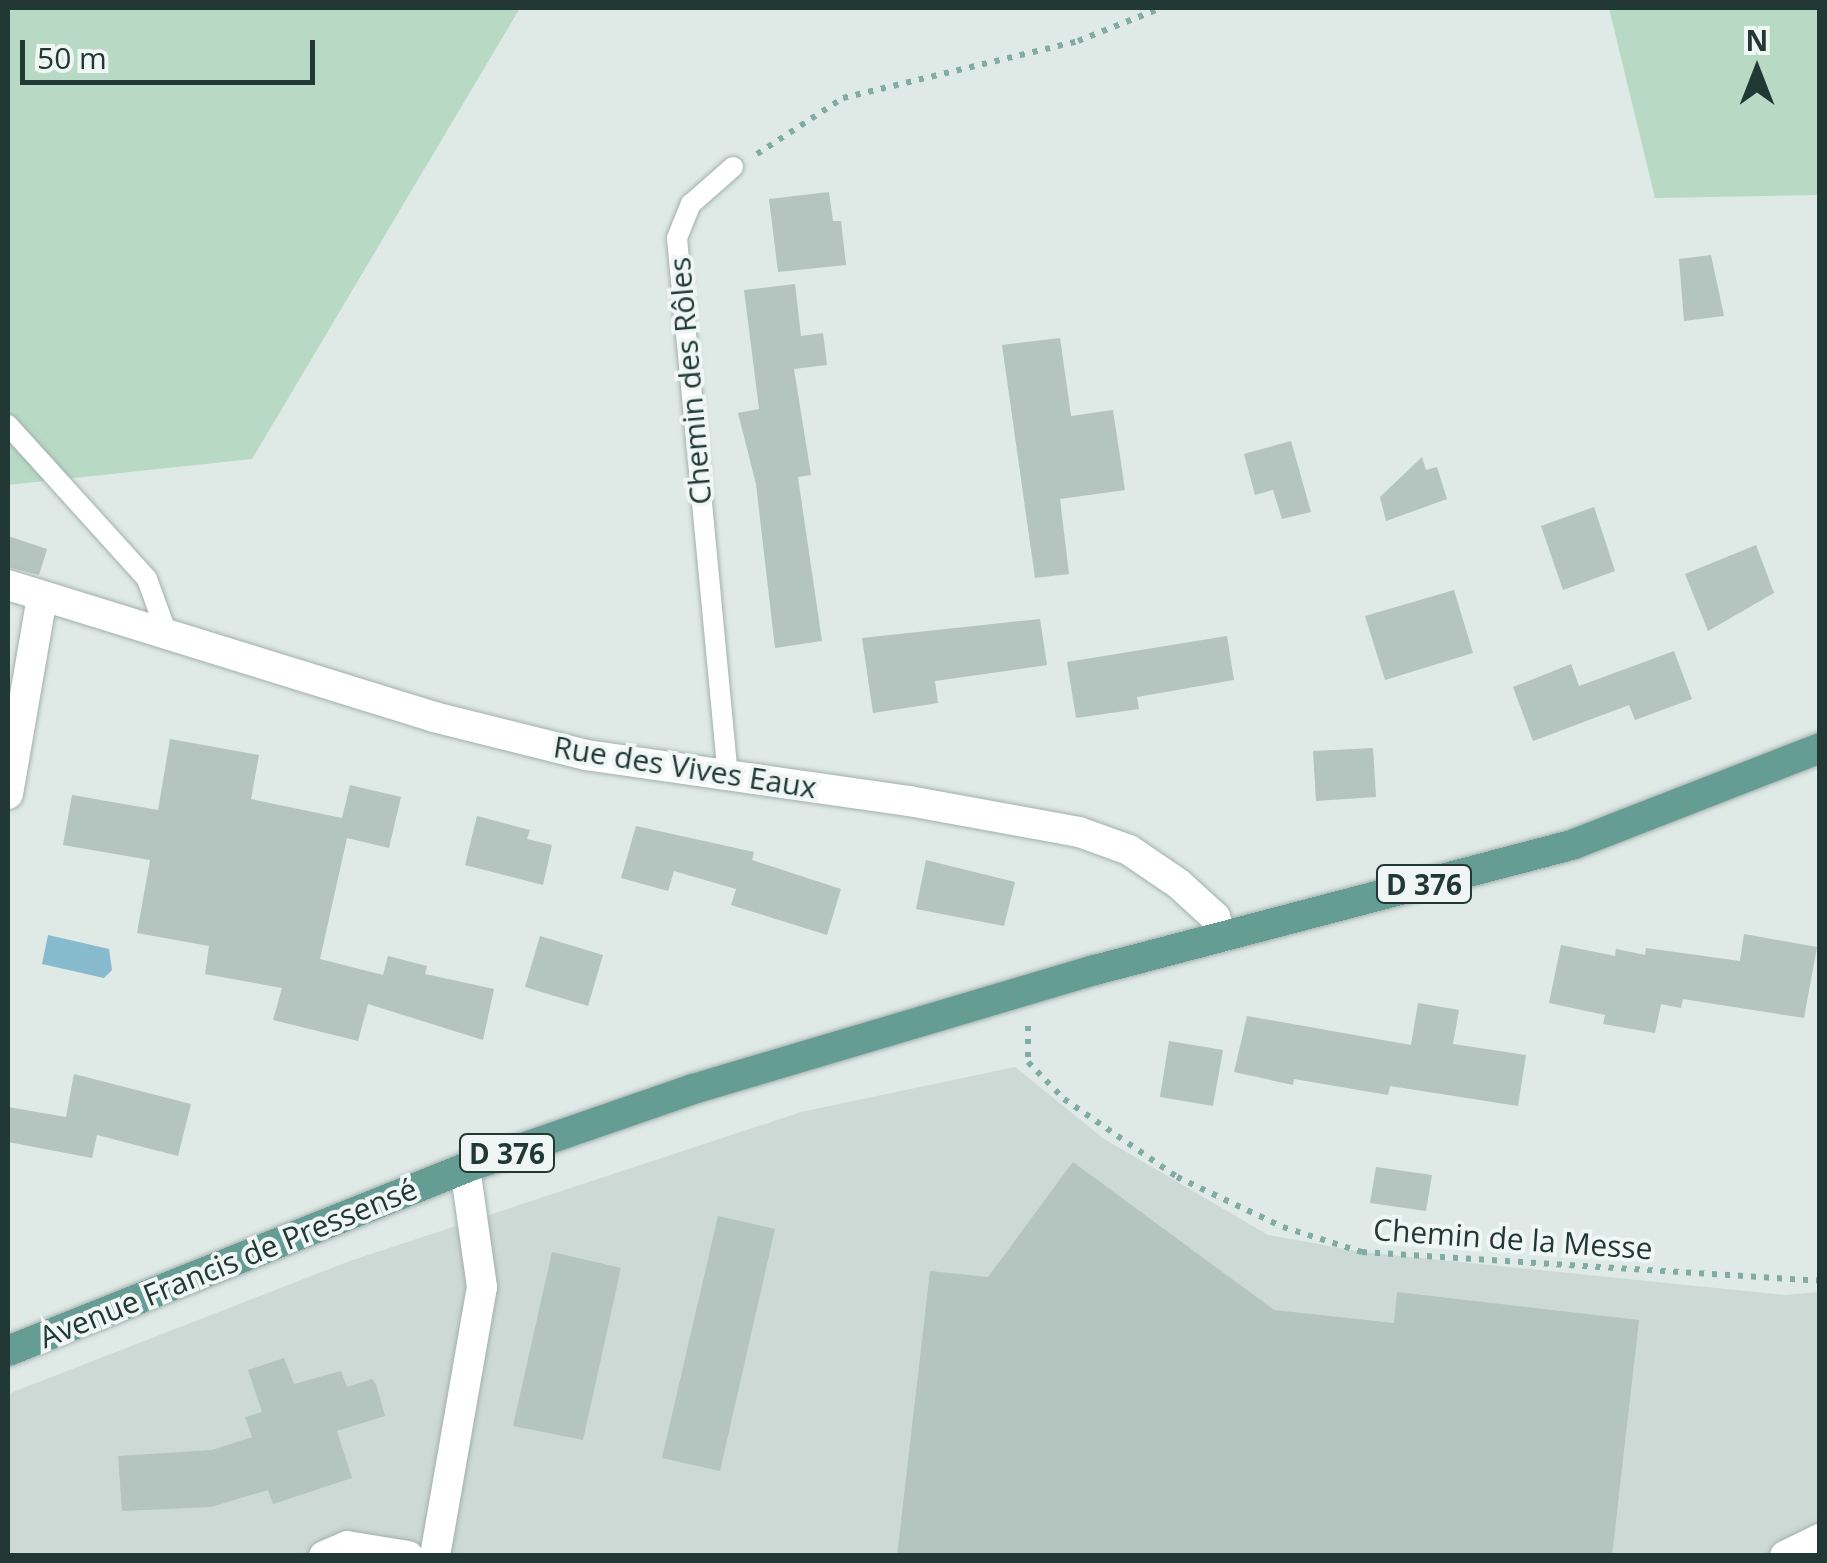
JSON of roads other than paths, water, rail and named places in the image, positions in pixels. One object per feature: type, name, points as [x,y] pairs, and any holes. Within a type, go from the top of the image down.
[{"type":"main road","name":"D 376","points":[[1221,937],[1574,844],[1820,748]]},
{"type":"main road","name":"Avenue Francis de Pressensé","points":[[8,1351],[464,1168],[693,1089],[1221,937]]},
{"type":"street","name":"Rue des Vives Eaux","points":[[8,585],[169,639],[586,755],[1079,832],[1129,850],[1178,884],[1215,917],[1221,937]]},
{"type":"street","points":[[8,794],[42,597]]},
{"type":"street","points":[[435,1556],[482,1287],[464,1168]]},
{"type":"street","points":[[1785,1556],[1820,1539]]},
{"type":"street","points":[[324,1556],[347,1546],[408,1556]]},
{"type":"lane","name":"Chemin des Rôles","points":[[728,777],[677,238],[691,204],[733,167]]},
{"type":"lane","points":[[8,424],[147,579],[169,639]]},
{"type":"water","points":[[48,935],[109,949],[112,970],[104,978],[42,964]]}]
